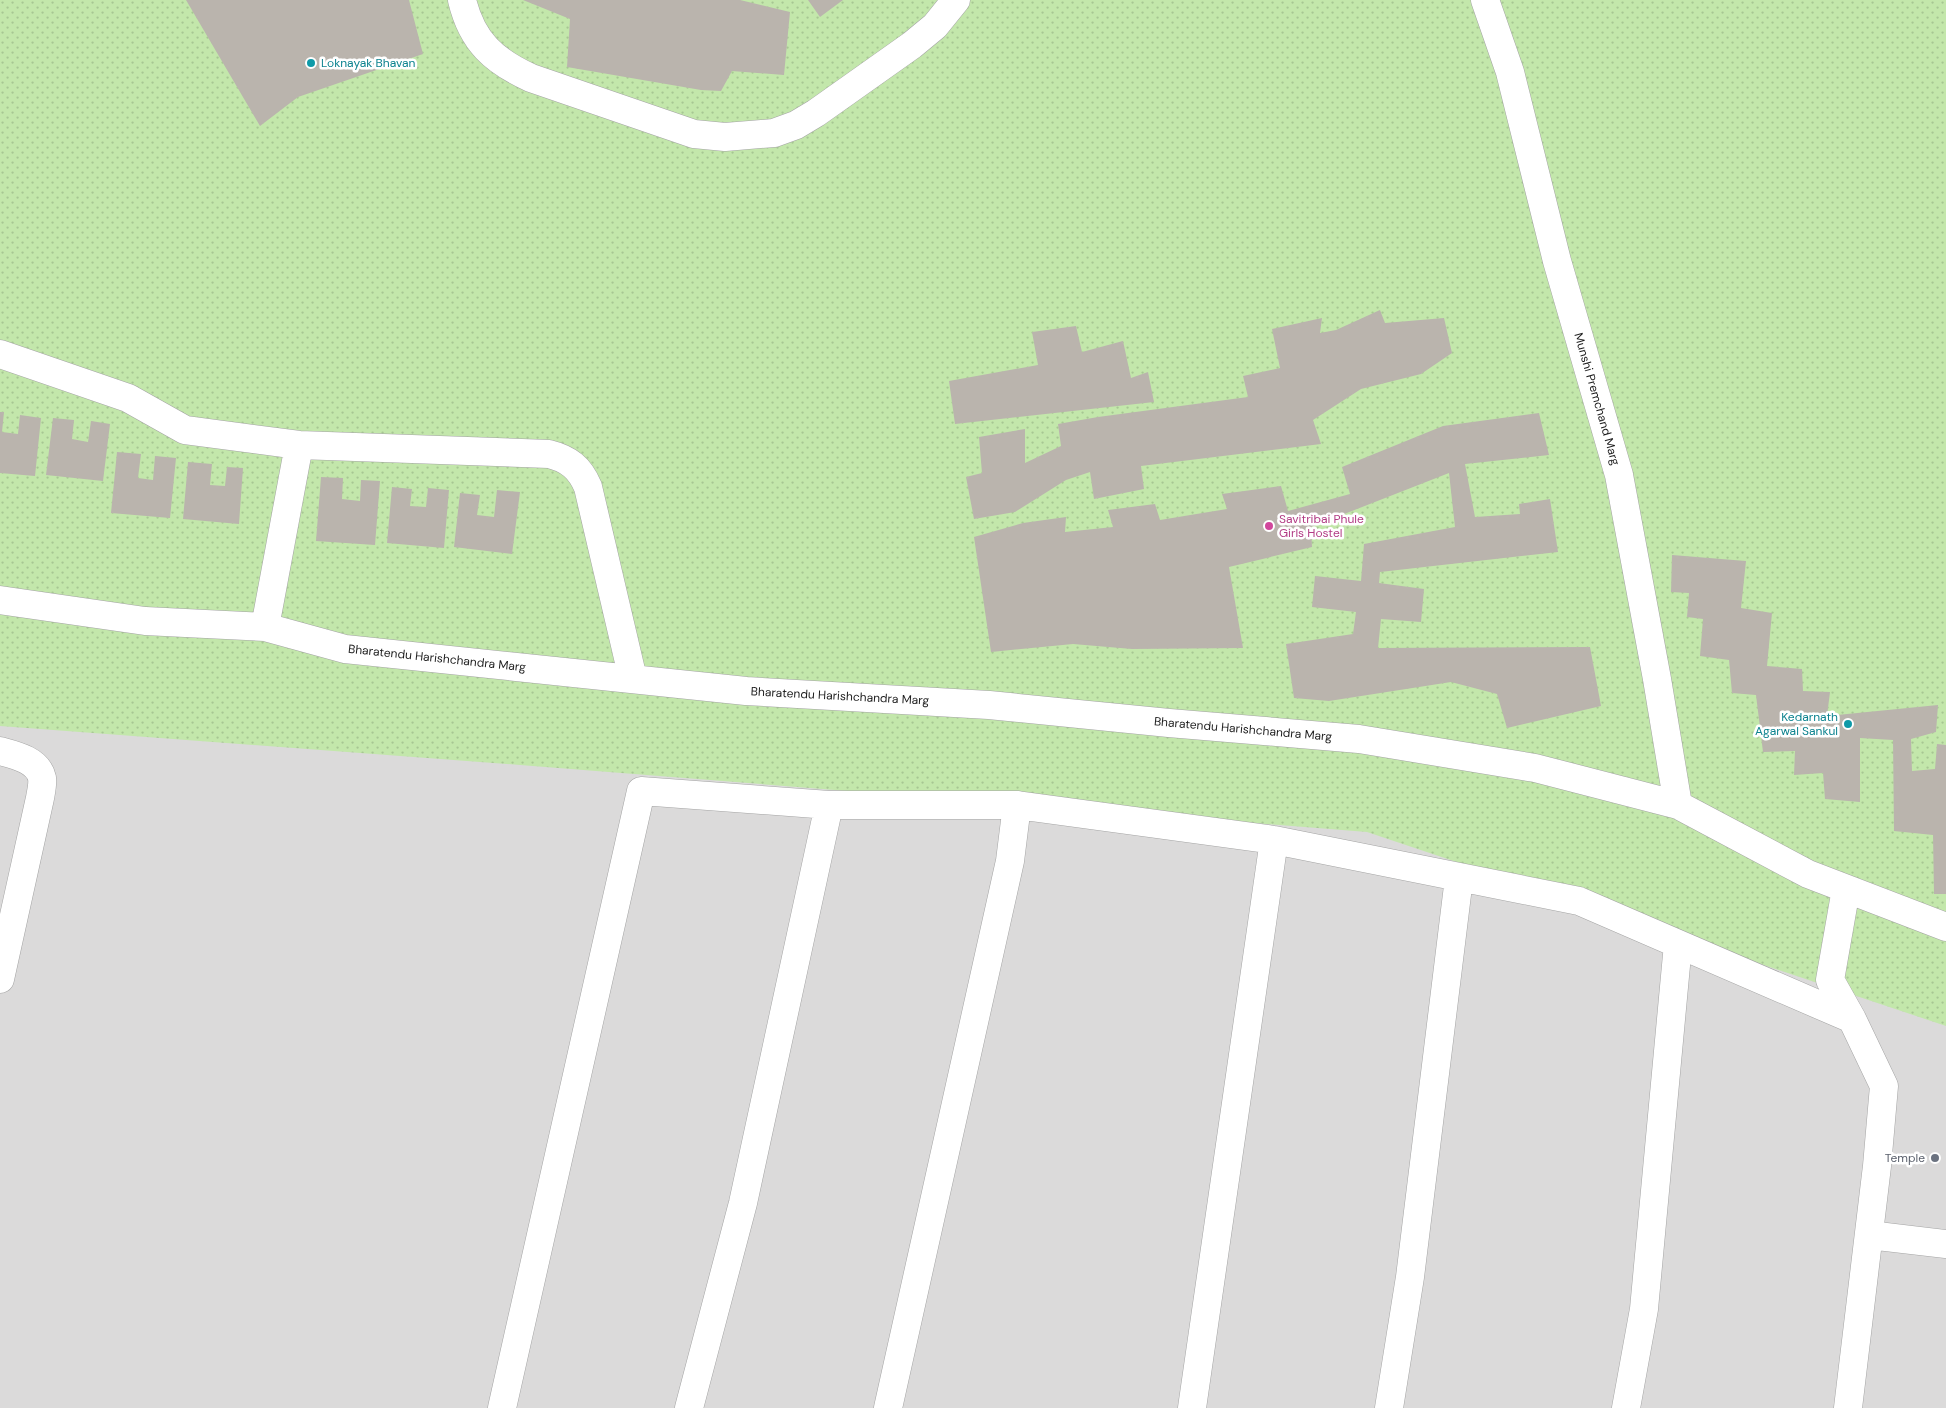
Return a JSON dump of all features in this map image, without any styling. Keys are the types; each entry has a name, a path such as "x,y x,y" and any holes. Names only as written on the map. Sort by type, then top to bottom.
{"street":[{"path":"462,0 465,15 477,36 494,57 511,69 531,78 694,134 725,137 774,132 796,125 912,46 935,26 956,0"},
{"name":"Munshi Premchand Marg","path":"1485,0 1510,72 1557,261 1619,474 1657,679 1678,806"},
{"path":"0,354 128,398 185,430 299,445 550,454 562,457 570,462 584,477 588,487 633,679"},
{"path":"265,627 299,445"},
{"name":"Bharatendu Harishchandra Marg","path":"0,600 145,621 265,627 345,649 746,691 989,705 1359,740 1534,768 1678,806 1808,874 1946,927"},
{"path":"0,751 26,760 36,767 42,780 40,798 0,979"},
{"path":"502,1408 641,791 829,805 1017,805 1274,840 1579,901 1852,1019"},
{"path":"689,1408 743,1202 829,805"},
{"path":"888,1408 1010,862 1017,805"},
{"path":"1192,1408 1274,840"},
{"path":"1389,1408 1410,1277 1459,878"},
{"path":"1846,889 1830,980 1852,1019 1884,1086 1869,1235 1848,1408"},
{"path":"1626,1408 1644,1309 1678,944"},
{"path":"1869,1235 1946,1244"}],"shaded area":[{"path":"0,0 1946,0 1946,1408 0,1408"}],"green space":[{"path":"0,0 1946,0 1946,1026 1367,832 0,726"}],"building":[{"name":"Loknayak Bhavan","path":"186,0 409,0 423,54 298,97 260,126"},
{"path":"523,0 740,0 790,12 784,75 732,71 721,91 701,90 567,67 570,19"},
{"path":"808,0 843,0 820,17"},
{"path":"1380,310 1385,323 1444,318 1452,353 1421,374 1361,389 1313,420 1321,444 1141,466 1144,489 1094,499 1090,472 1066,480 1015,512 974,519 966,477 982,473 979,437 1025,429 1025,463 1061,446 1058,424 1248,397 1243,376 1280,368 1272,329 1322,318 1320,333 1336,330"},
{"path":"1076,326 1082,352 1123,341 1131,378 1148,372 1154,402 955,424 949,381 1038,365 1032,332"},
{"path":"0,412 4,412 2,432 18,434 20,415 41,418 35,476 0,473"},
{"path":"1539,413 1549,455 1465,464 1475,517 1520,514 1519,504 1550,499 1558,552 1380,572 1379,583 1424,589 1421,622 1381,619 1378,648 1590,647 1601,706 1507,728 1497,694 1451,682 1329,701 1294,698 1286,644 1353,634 1356,612 1312,607 1315,576 1361,581 1364,544 1455,527 1449,473 1311,527 1312,547 1229,567 1243,648 1132,649 1073,644 991,652 974,537 1023,523 1066,517 1065,532 1113,527 1108,510 1155,504 1160,520 1227,509 1222,494 1281,486 1288,511 1350,494 1342,467 1443,426"},
{"path":"53,418 74,420 72,439 88,442 91,421 110,424 103,481 46,475"},
{"path":"117,452 141,454 138,478 153,480 155,456 176,458 170,518 111,513"},
{"path":"188,462 212,464 210,485 225,486 227,467 243,468 239,524 183,519"},
{"path":"321,477 343,478 342,499 360,501 361,480 380,481 375,545 316,541"},
{"path":"392,487 412,489 410,506 426,507 428,488 449,490 444,548 387,543"},
{"path":"497,490 520,492 512,554 454,547 460,493 480,495 477,515 494,517"},
{"name":"Kedarnath Agarwal Sankul","path":"1672,555 1746,561 1741,608 1772,613 1767,666 1802,669 1803,691 1830,692 1827,716 1938,705 1936,732 1911,739 1912,771 1935,769 1937,744 1946,745 1946,894 1934,894 1933,835 1894,831 1893,740 1860,738 1860,802 1825,799 1823,773 1794,775 1795,751 1763,752 1756,695 1732,693 1729,660 1700,656 1703,619 1687,617 1689,593 1671,592"}],"place":[{"name":"Loknayak Bhavan","path":"311,63"},
{"name":"Savitribai Phule Girls Hostel","path":"1269,526"},
{"name":"Kedarnath Agarwal Sankul","path":"1848,724"},
{"name":"Temple","path":"1935,1158"}]}
